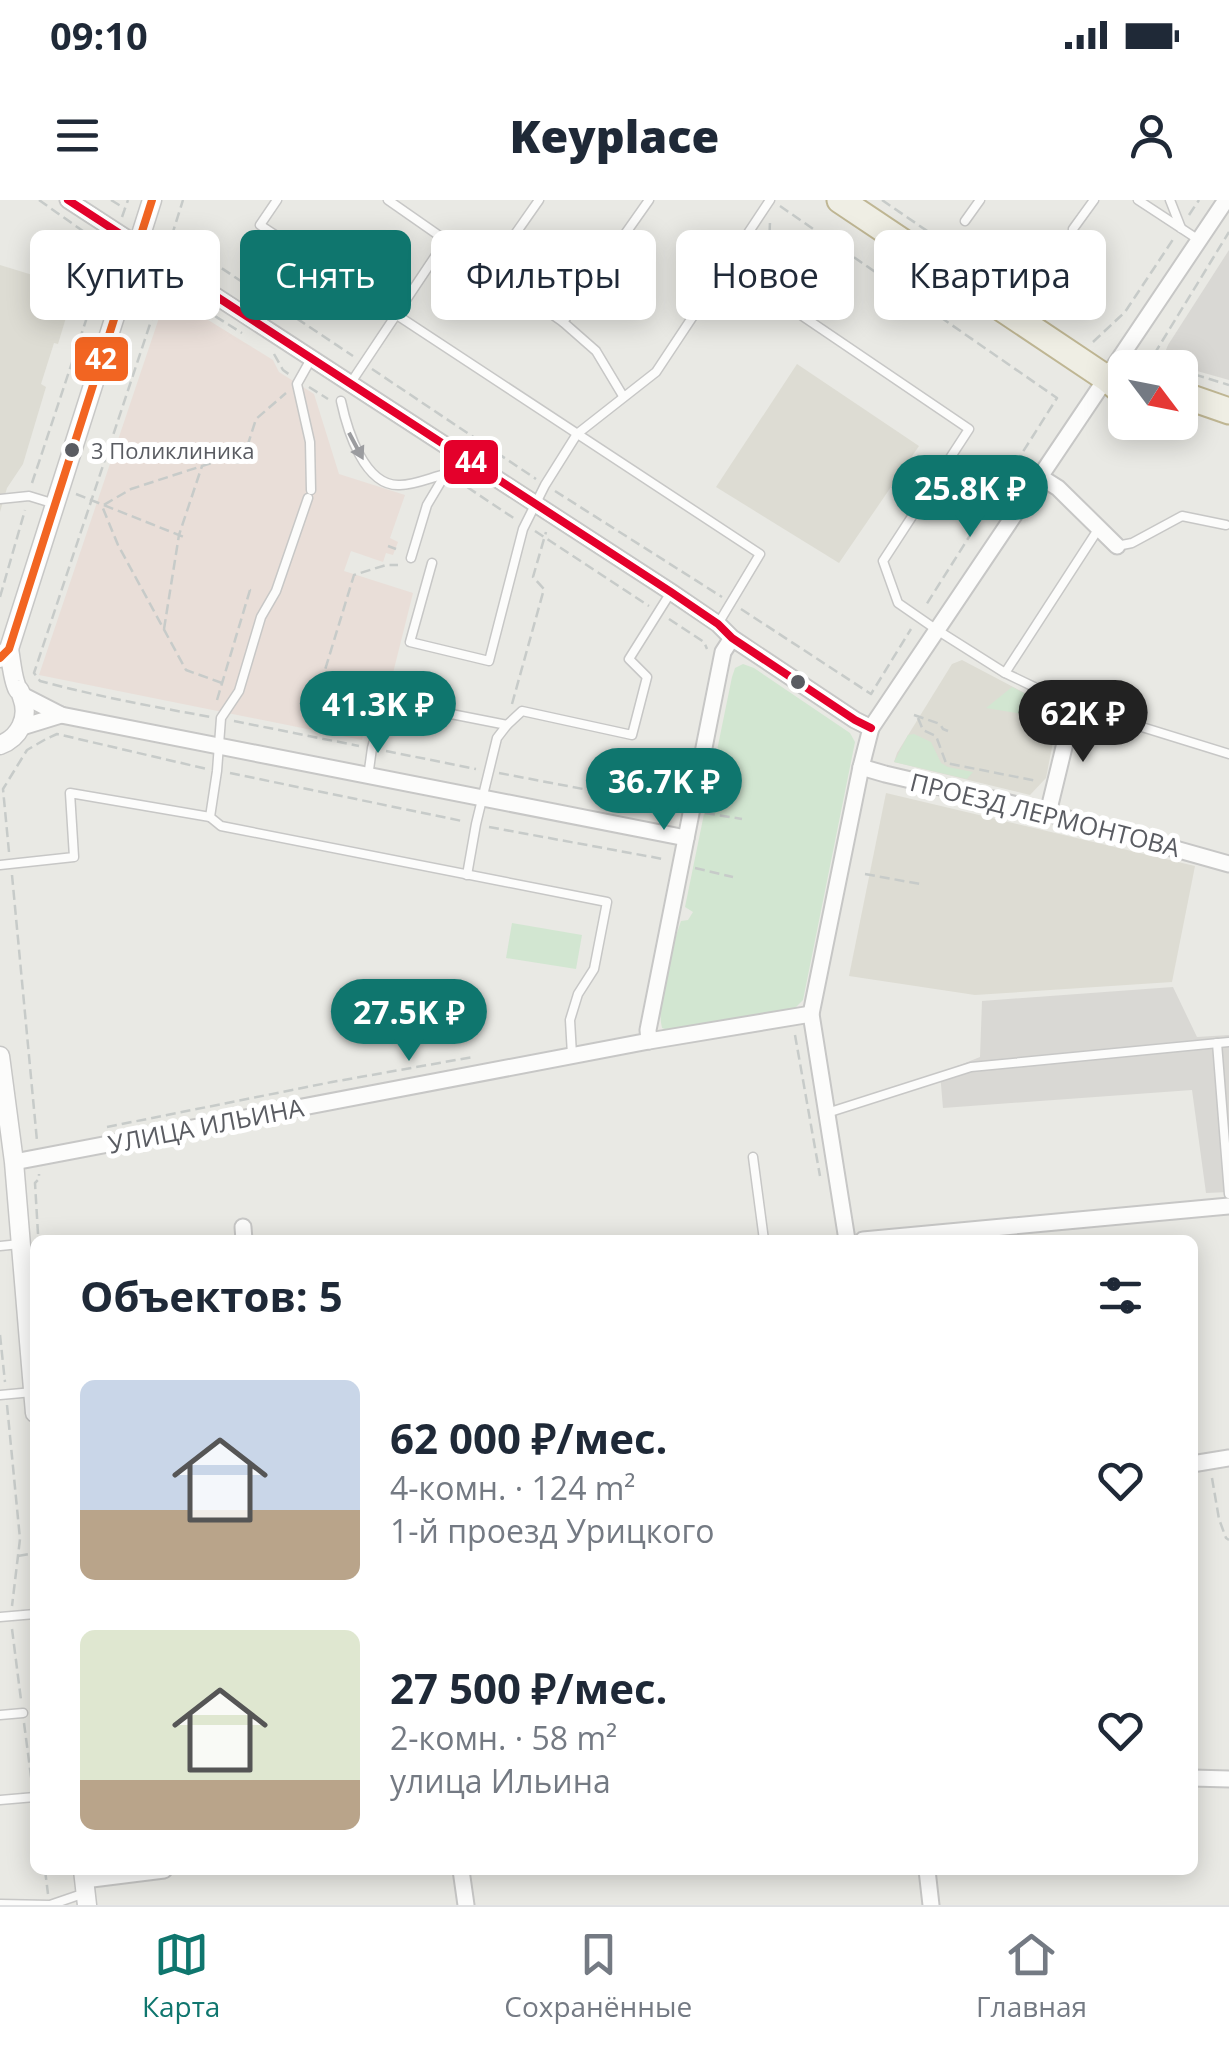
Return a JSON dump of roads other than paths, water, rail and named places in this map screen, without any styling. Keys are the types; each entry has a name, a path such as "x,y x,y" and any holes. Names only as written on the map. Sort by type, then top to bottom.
{"highway":[{"path":"840,200 1108,376"},
{"path":"1198,400 1229,411"},
{"path":"1198,418 1229,428"}],"street":[{"path":"68,200 113,230"},
{"path":"142,230 152,200"},
{"path":"1137,350 1198,240 1226,200"},
{"path":"220,299 671,592 732,638 871,728"},
{"path":"2,747 22,727 24,704 12,686 5,654 114,320"},
{"path":"846,1235 811,1014 871,728 1040,476 1108,396"},
{"path":"1040,476 1058,488 1117,546"},
{"path":"649,1041 648,1030 724,652 732,638"},
{"path":"12,686 61,715 686,838"},
{"path":"1048,813 1074,706"},
{"path":"22,727 61,715"},
{"name":"ПРОЕЗД ЛЕРМОНТОВА","path":"861,767 1048,813 1229,864"},
{"name":"УЛИЦА ИЛЬИНА","path":"14,1162 572,1055 811,1014"},
{"path":"0,1056 14,1162 30,1242"},
{"path":"917,1235 1229,1206"},
{"path":"1201,1463 1229,1458"},
{"path":"1198,1778 1229,1778"},
{"path":"85,1887 141,1875"},
{"path":"461,1875 466,1905"},
{"path":"928,1875 931,1905"}],"lane":[{"path":"268,230 260,225 277,200"},
{"path":"388,200 432,230"},
{"path":"518,230 539,200"},
{"path":"563,322 649,200"},
{"path":"751,230 771,200"},
{"path":"965,221 980,200"},
{"path":"1073,229 1094,200"},
{"path":"1138,200 1198,240"},
{"path":"1170,200 1180,228"},
{"path":"411,292 431,262"},
{"path":"350,384 393,320"},
{"path":"404,320 760,554 718,624"},
{"path":"560,320 596,351 623,396"},
{"path":"432,563 410,642 489,660 525,525 576,434 656,372 691,320"},
{"path":"808,320 969,429 882,561 898,602 1005,673 1074,706 1229,754"},
{"path":"210,817 221,718 239,691 261,617 276,591 310,494 310,442 298,382 311,359"},
{"path":"341,401 348,430 362,459 378,478 396,486 446,474"},
{"path":"409,561 428,505 458,453"},
{"path":"0,499 58,497"},
{"path":"1117,546 1132,543 1182,516 1226,525"},
{"path":"1005,673 1099,528"},
{"path":"468,874 497,738 522,712 632,735 647,677 629,659 671,592"},
{"path":"368,776 385,701 507,725"},
{"path":"0,865 74,857 70,793 210,817 222,826 607,902 594,969 578,994 570,1020 572,1055"},
{"path":"826,1113 970,1068 1229,1042"},
{"path":"1217,1043 1229,1194"},
{"path":"753,1157 763,1235"},
{"path":"0,1246 30,1242"},
{"path":"3,1394 30,1392"},
{"path":"0,1617 30,1614"},
{"path":"0,1715 23,1712"},
{"path":"0,1800 30,1797"},
{"path":"0,1904 50,1905 85,1887"}],"place":[{"name":"3 Поликлиника","path":"72,450"}]}
